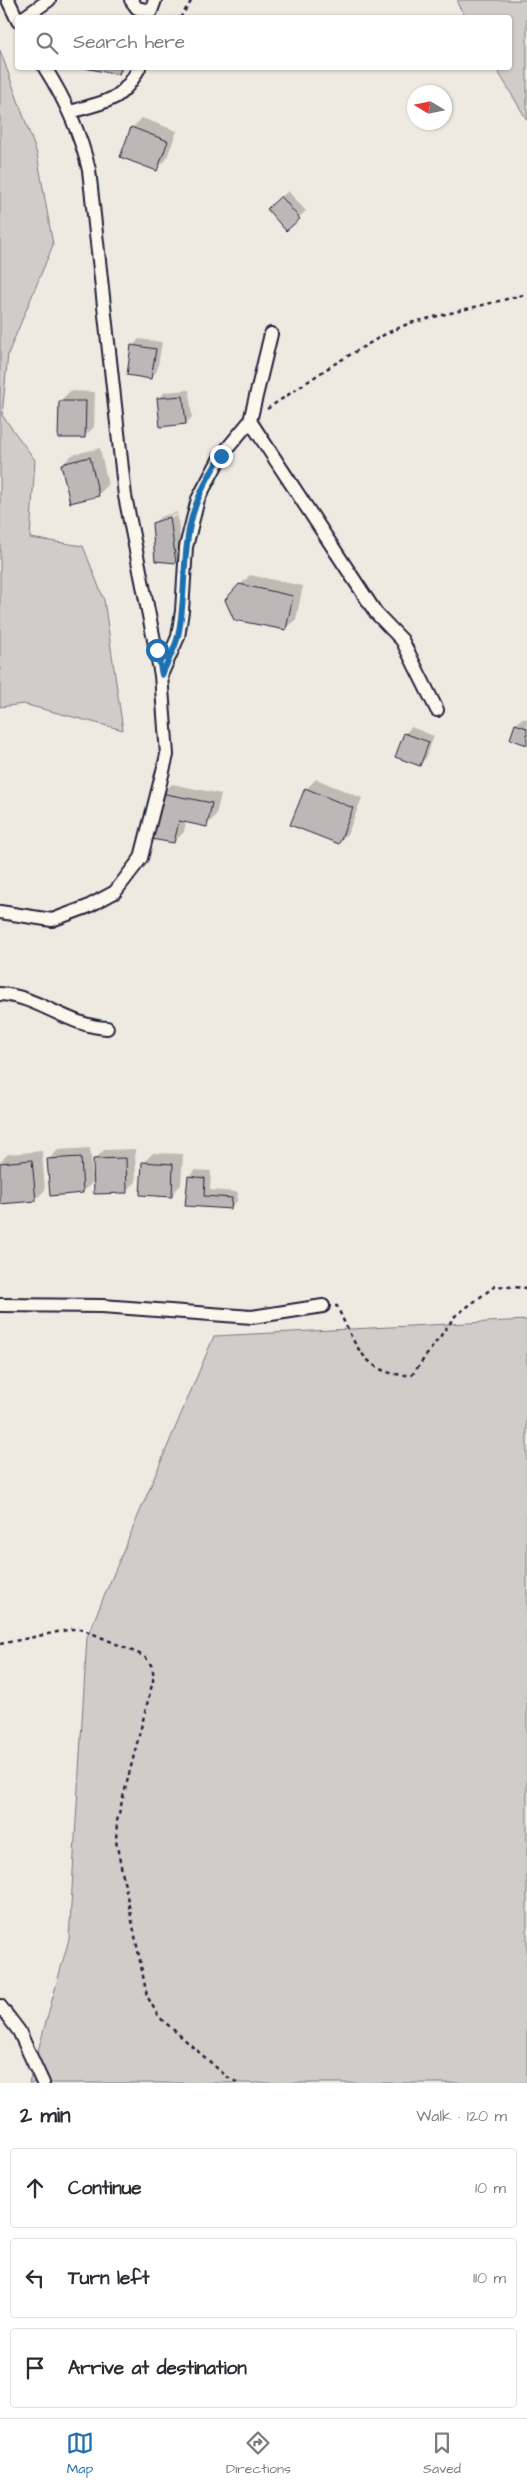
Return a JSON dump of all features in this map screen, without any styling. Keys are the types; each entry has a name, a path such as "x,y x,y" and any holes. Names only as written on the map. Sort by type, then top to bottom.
{"street":[{"path":"8,0 15,16"},
{"path":"27,15 49,0"},
{"path":"132,0 137,8 151,11 155,0"},
{"path":"0,912 52,920 87,907 115,892 141,858 167,755 162,675 125,496 89,170 81,137 71,112 46,70"},
{"path":"71,112 120,96 130,86 138,70"},
{"path":"162,675 178,637 182,611 186,547 198,499 221,456 250,422 271,334"},
{"path":"250,422 376,613 402,640 437,710"},
{"path":"0,994 17,995 90,1027 107,1028"},
{"path":"0,1305 102,1306 252,1317 323,1306"},
{"path":"0,2006 19,2031 42,2083"}],"path":[{"path":"182,15 192,0"},
{"path":"250,422 331,366 394,330 410,323 527,294"},
{"path":"323,1306 337,1306 350,1335 369,1364 400,1375 412,1374 455,1316 496,1286 527,1288"},
{"path":"0,1644 72,1629 82,1630 144,1656 151,1662 154,1670 153,1681 117,1821 116,1841 141,1973 147,1996 159,2017 226,2076 238,2083"}],"shaded area":[{"path":"458,0 527,0 527,120 497,70 512,70 512,15 465,15 458,5"},
{"path":"0,50 37,154 53,245 8,354 2,415 35,460 30,538 83,546 104,600 123,730 23,704 0,707"},
{"path":"527,1320 527,2083 29,2083 69,1939 87,1637 214,1336"}],"building":[{"path":"95,70 120,70 119,75"},
{"path":"131,127 168,141 157,171 120,157"},
{"path":"281,196 300,219 286,231 267,209"},
{"path":"131,345 156,349 151,379 127,375"},
{"path":"183,396 186,424 160,427 157,398"},
{"path":"59,401 86,401 85,438 58,438"},
{"path":"90,457 99,496 70,503 61,464"},
{"path":"170,517 176,563 155,561 152,523"},
{"path":"239,584 293,596 286,630 234,620 225,600"},
{"path":"515,724 527,728 527,745 510,739"},
{"path":"404,733 429,742 420,766 395,757"},
{"path":"305,788 353,808 339,844 290,825"},
{"path":"161,793 212,803 207,827 179,821 174,843 151,839"},
{"path":"81,1157 83,1193 50,1196 47,1159"},
{"path":"126,1158 127,1193 94,1194 93,1159"},
{"path":"32,1160 36,1201 0,1204 0,1163"},
{"path":"142,1162 173,1164 172,1197 140,1195"},
{"path":"188,1176 205,1178 204,1196 232,1198 231,1209 185,1206"}],"route":[{"path":"157,650 162,675 178,637 182,611 186,547 190,524 207,478 221,456"}]}
